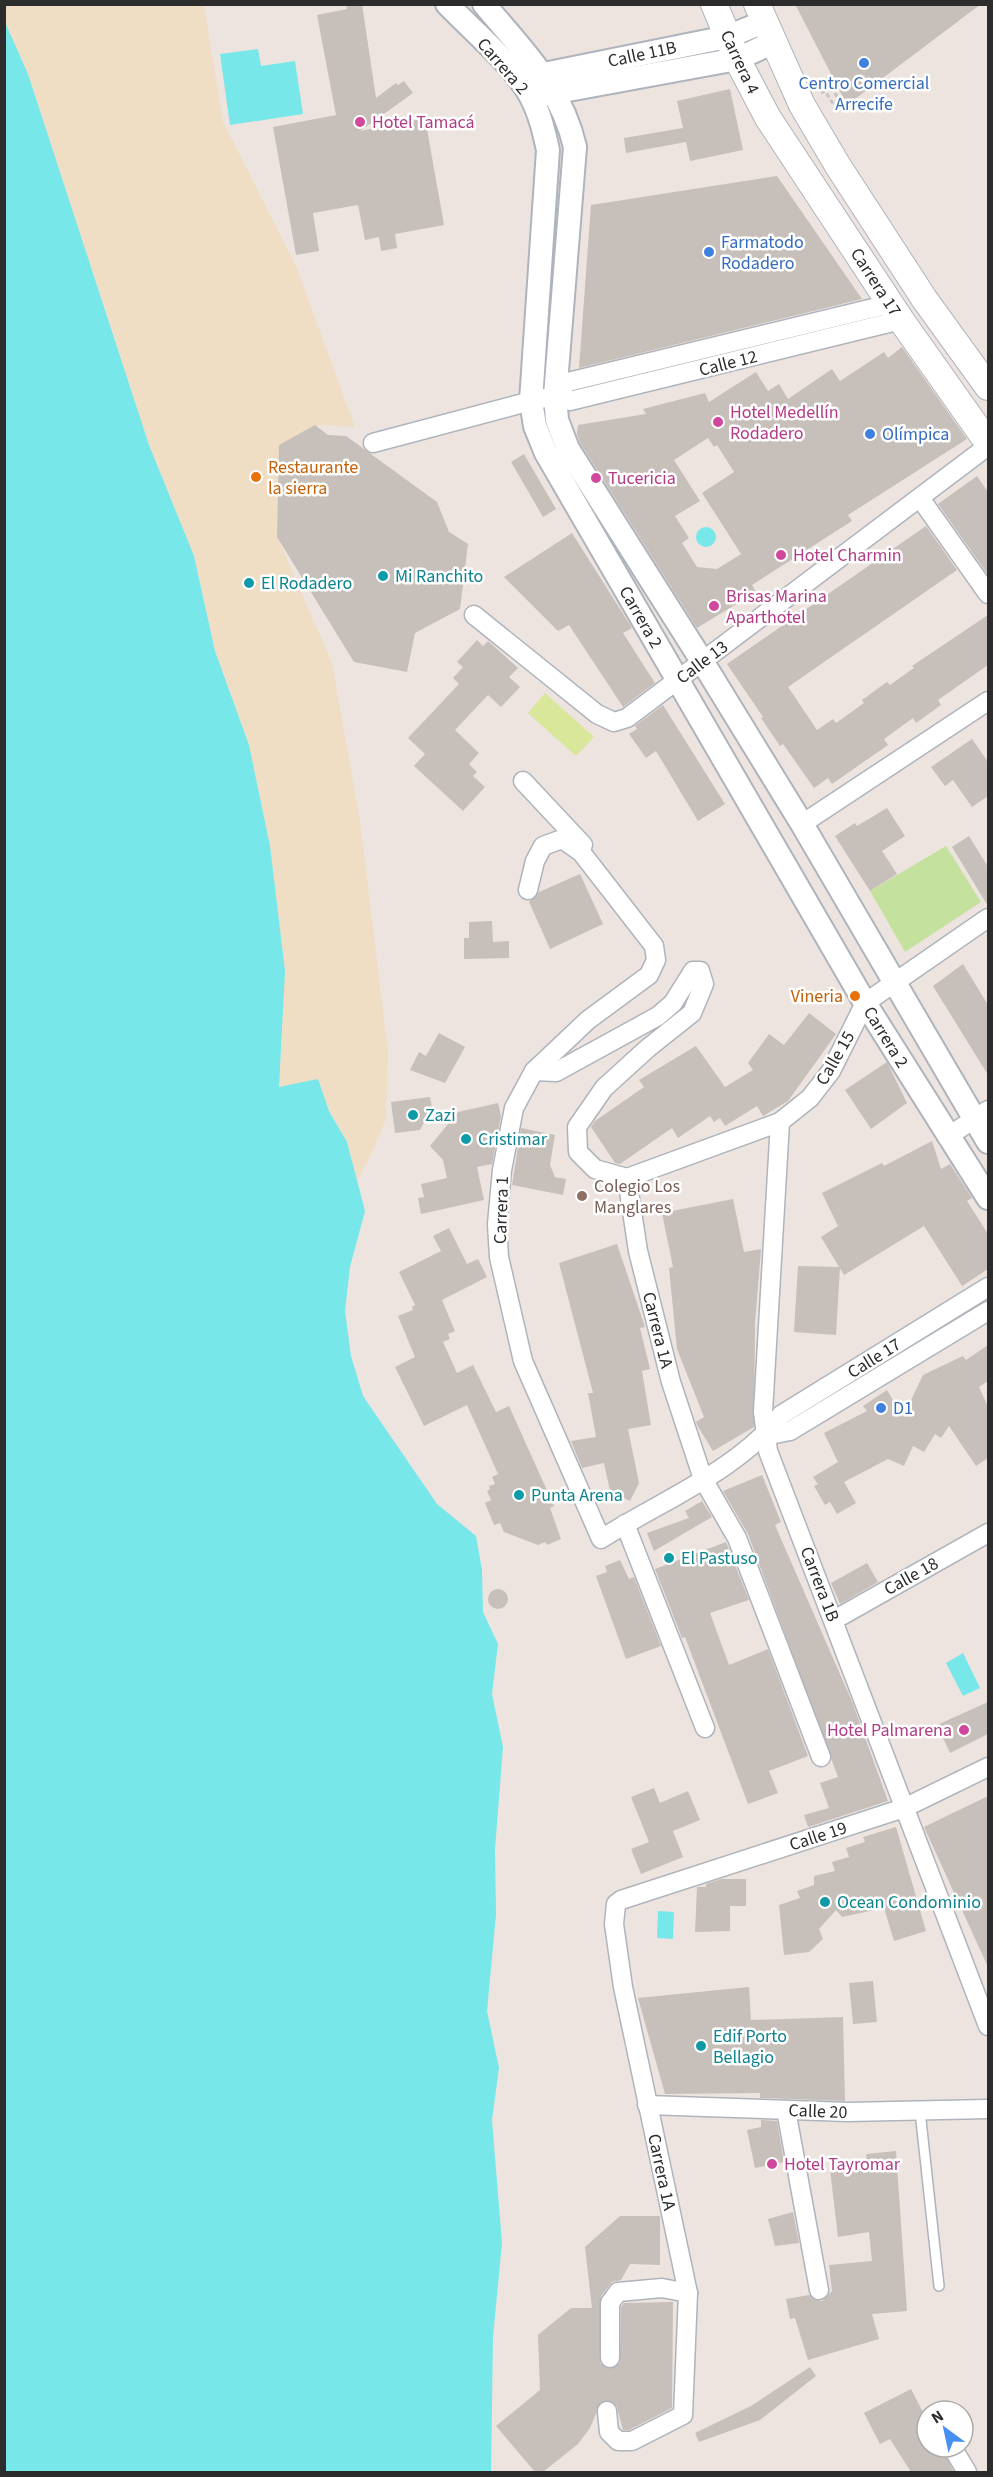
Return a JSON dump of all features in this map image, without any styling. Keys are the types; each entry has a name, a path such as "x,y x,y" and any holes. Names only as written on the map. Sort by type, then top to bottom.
{"main road":[{"name":"Carrera 4","path":"714,4 732,48 768,118"},
{"path":"765,18 802,105"},
{"name":"Carrera 17","path":"802,105 838,166 925,300 988,387"},
{"name":"Carrera 17","path":"768,118 895,312 988,445"}],"street":[{"name":"Carrera 2","path":"447,4 525,88 543,125 548,150 531,401 535,426 546,453 865,1003 947,1137 988,1198"},
{"name":"Carrera 2","path":"484,4 556,94 568,119 575,147 555,396 557,420 568,449 802,824 894,983 982,1114 988,1142"},
{"name":"Calle 11B","path":"525,88 556,94 732,48 765,18"},
{"name":"Calle 11B","path":"525,88 542,75 732,48"},
{"name":"Calle 12","path":"373,442 555,396 568,382 895,312"},
{"name":"Calle 13","path":"474,615 566,692 597,714 614,722 627,718 988,445"},
{"path":"920,498 988,594"},
{"path":"802,824 988,701"},
{"path":"523,782 585,846 619,899"},
{"path":"528,890 535,861 543,846 562,839 581,852 619,899"},
{"name":"Carrera 1","path":"601,1539 564,1449 523,1361 500,1257 497,1224 502,1170 514,1108 534,1071 588,1020 650,975 656,960 654,946 619,899"},
{"name":"Calle 15","path":"627,1178 780,1122 810,1098 831,1071 865,1003 988,918"},
{"path":"534,1071 556,1072 658,1016 673,1004 688,976 693,971 700,971 704,984 692,1013 648,1048 604,1088 578,1126 578,1152 595,1169 627,1178"},
{"path":"947,1137 982,1114"},
{"name":"Carrera 1B","path":"780,1122 763,1412 768,1451 988,2026"},
{"name":"Carrera 1A","path":"627,1178 638,1251 671,1382 703,1479 737,1538 821,1757"},
{"name":"Calle 17","path":"601,1539 703,1479 765,1436 781,1415 988,1287"},
{"name":"Calle 17","path":"765,1436 790,1431 988,1311"},
{"path":"915,1332 926,1349"},
{"path":"625,1524 705,1728"},
{"name":"Calle 18","path":"834,1620 988,1533"},
{"name":"Calle 19","path":"644,1893 904,1808 988,1767"},
{"name":"Carrera 1A","path":"607,2411 609,2432 618,2441 632,2440 683,2415 688,2293 623,1987 614,1924 616,1904 644,1893"},
{"name":"Calle 20","path":"647,2105 848,2112 988,2109"},
{"path":"786,2110 819,2290"},
{"path":"610,2358 610,2303 618,2292 662,2288 688,2293"},
{"path":"959,2459 967,2472"}],"lane":[{"path":"920,2110 939,2286"}],"path":[{"path":"802,105 836,84"},
{"path":"825,91 837,110 843,106 831,87"}],"green space":[{"path":"545,693 594,737 576,756 528,713"},
{"path":"946,846 981,902 905,952 870,891"}],"sand":[{"name":"El Rodadero","path":"4,5 204,5 223,122 296,266 355,427 315,425 279,445 277,536 332,663 360,821 388,1052 386,1119 357,1181 347,1142 327,1106 318,1080 279,1088 285,971 270,846 249,745 215,651 194,556 149,445 28,74 5,22"}],"water":[{"path":"5,22 28,74 149,445 194,556 215,651 249,745 270,846 285,971 279,1087 318,1079 329,1111 347,1142 365,1211 350,1267 345,1311 351,1356 363,1396 437,1504 476,1536 482,1570 483,1612 498,1644 492,1694 503,1747 495,1849 496,1914 487,2011 499,2068 492,2120 502,2243 493,2337 491,2472 5,2472"},
{"path":"258,49 261,66 295,61 303,114 230,125 220,54"},
{"path":"706,527 713,530 716,537 713,544 706,547 699,544 696,537 699,530"},
{"path":"963,1653 980,1688 963,1696 946,1663"},
{"path":"658,1911 674,1912 673,1939 657,1938"}],"building":[{"path":"346,4 362,4 376,98 396,83 398,85 404,81 413,93 360,131 425,118 444,225 395,234 397,248 381,251 379,237 365,240 358,205 313,213 319,251 296,255 273,127 336,115 317,15 347,9"},
{"name":"Centro Comercial Arrecife","path":"795,4 981,4 847,105"},
{"path":"730,89 743,150 690,161 686,142 626,153 624,138 683,128 677,101"},
{"name":"Farmatodo Rodadero","path":"777,176 862,299 579,368 591,205"},
{"path":"902,347 967,439 848,515 852,521 752,585 756,592 697,628 580,443 577,434 578,425 646,414 643,409 705,393 709,402 756,372 768,391 779,384 788,399 832,369 840,381 884,352 888,358","holes":["708,438 714,447 717,445 734,472 702,493 741,554 717,569 697,567 682,543 689,538 675,516 700,501 674,460"]},
{"name":"Mi Ranchito","path":"315,425 328,435 346,436 437,502 449,532 468,544 460,609 415,633 407,672 354,662 277,537 279,445"},
{"path":"524,454 556,509 543,517 511,462"},
{"path":"977,476 988,492 988,575 938,504"},
{"path":"926,526 957,570 788,687 817,730 833,719 836,723 864,703 862,700 887,682 890,685 914,668 912,666 988,615 988,665 938,700 941,705 916,723 913,718 884,739 888,745 832,784 828,778 814,788 783,744 780,746 727,664"},
{"path":"572,533 632,628 623,633 655,683 623,707 569,625 558,631 504,577"},
{"path":"477,640 483,646 488,641 518,668 509,677 520,687 501,707 488,695 455,730 479,753 469,764 477,772 473,776 485,787 463,811 414,766 425,754 408,738 459,684 453,678 463,667 457,662"},
{"path":"663,705 725,804 698,821 656,751 646,758 629,734 637,729 635,726"},
{"path":"972,739 988,762 988,796 972,807 953,780 945,786 931,767"},
{"path":"887,808 905,836 882,851 897,874 870,891 835,836 855,823 857,826"},
{"path":"969,836 988,867 988,906 952,847"},
{"path":"580,874 603,924 550,949 529,902 539,892"},
{"path":"492,921 493,942 509,941 509,958 464,959 464,938 469,938 469,922"},
{"path":"963,964 988,1005 988,1075 933,986"},
{"path":"809,1013 836,1034 788,1101 763,1116 757,1106 725,1126 720,1118 714,1122 710,1116 678,1138 672,1128 620,1164 615,1163 591,1127 595,1121 644,1087 639,1080 696,1046 725,1087 753,1070 748,1063 769,1034 784,1045"},
{"path":"439,1033 465,1047 445,1083 410,1070 419,1052 426,1056"},
{"path":"887,1062 907,1103 871,1129 845,1090"},
{"name":"Zazi","path":"430,1097 432,1108 420,1130 395,1133 391,1102"},
{"name":"Cristimar","path":"498,1103 501,1116 492,1164 477,1167 484,1200 421,1214 418,1198 424,1197 421,1184 447,1178 443,1160 430,1146 458,1112"},
{"path":"521,1128 555,1135 550,1165 555,1177 566,1179 563,1195 512,1185"},
{"path":"932,1141 941,1169 950,1164 972,1198 967,1201 988,1234 988,1269 962,1286 924,1226 844,1275 821,1237 838,1226 822,1193 882,1163 884,1166"},
{"path":"733,1199 744,1252 761,1249 755,1323 754,1427 713,1451 697,1425 696,1422 704,1417 677,1349 669,1268 673,1267 662,1213"},
{"path":"449,1228 467,1264 478,1259 487,1277 442,1300 455,1331 448,1334 450,1339 443,1342 457,1373 473,1365 496,1412 509,1406 554,1506 550,1508 561,1539 547,1545 545,1542 538,1545 504,1532 500,1523 494,1525 485,1503 491,1500 487,1491 490,1489 489,1486 495,1484 492,1477 498,1474 467,1405 424,1426 395,1367 415,1357 398,1316 413,1310 412,1307 415,1305 399,1272 441,1251 433,1236"},
{"path":"617,1244 645,1327 640,1328 650,1369 642,1371 651,1425 628,1429 639,1483 630,1501 610,1491 604,1463 582,1468 571,1441 596,1437 588,1393 593,1393 559,1263"},
{"path":"798,1266 840,1267 836,1335 794,1332"},
{"path":"988,1345 988,1381 979,1387 988,1407 988,1458 976,1466 949,1426 941,1438 935,1434 924,1452 913,1446 904,1466 888,1459 844,1482 856,1503 837,1514 830,1502 825,1505 814,1486 818,1484 813,1477 838,1462 824,1433 867,1411 863,1406 887,1390 903,1417 923,1375 963,1356 966,1360"},
{"path":"762,1475 781,1522 775,1525 853,1704 888,1801 808,1827 804,1815 829,1808 820,1783 838,1777 748,1534 723,1491"},
{"path":"702,1501 712,1517 654,1551 647,1533 689,1518 685,1511"},
{"path":"726,1542 749,1600 710,1613 729,1665 768,1649 808,1756 769,1771 778,1793 748,1804 685,1637 682,1638 655,1569"},
{"path":"620,1560 629,1579 634,1577 661,1646 626,1659 596,1576 607,1572 605,1566"},
{"path":"867,1563 878,1582 840,1604 831,1583"},
{"path":"498,1589 505,1592 508,1599 505,1606 498,1609 491,1606 488,1599 491,1592"},
{"name":"Hotel Palmarena","path":"988,1702 988,1734 950,1753 937,1725"},
{"path":"654,1788 660,1803 688,1791 700,1820 673,1831 683,1857 641,1874 631,1849 649,1842 631,1797"},
{"path":"988,1796 988,1967 924,1827"},
{"path":"896,1827 926,1931 894,1941 884,1908 842,1917 836,1910 819,1929 823,1939 809,1952 784,1955 779,1905 800,1898 797,1891 814,1885 814,1876 835,1871 832,1862 849,1857 846,1848 865,1842 863,1837"},
{"path":"721,1879 746,1879 746,1906 730,1906 730,1931 695,1932 697,1887 706,1887 706,1884"},
{"path":"873,1981 877,2022 853,2024 849,1983"},
{"path":"749,1987 751,2020 843,2017 845,2101 760,2098 760,2093 665,2094 638,1998"},
{"path":"761,2120 777,2121 784,2162 755,2168 747,2130 761,2127"},
{"path":"896,2151 907,2311 872,2314 879,2339 808,2360 795,2318 790,2319 786,2299 809,2295 815,2300 822,2301 832,2291 829,2265 872,2261 869,2232 838,2237 830,2170 867,2165 866,2154"},
{"path":"793,2212 799,2243 775,2246 768,2219"},
{"path":"620,2216 660,2216 660,2265 630,2264 621,2280 612,2282 601,2296 600,2363 609,2369 620,2363 621,2307 624,2303 673,2302 672,2408 629,2430 623,2430 616,2404 607,2400 601,2402 590,2428 578,2444 543,2472 535,2472 496,2426 540,2390 538,2335 571,2308 592,2308 585,2247"},
{"path":"810,2367 816,2376 760,2420 699,2442 695,2433 751,2406"},
{"path":"911,2389 916,2399 915,2459 947,2459 954,2472 911,2472 890,2439 880,2444 864,2413"}],"tunnel":[{"path":"607,2411 610,2358"}],"place":[{"name":"Centro Comercial Arrecife","path":"864,63"},
{"name":"Hotel Tamacá","path":"360,122"},
{"name":"Farmatodo Rodadero","path":"709,252"},
{"name":"Hotel Medellín Rodadero","path":"718,422"},
{"name":"Olímpica","path":"870,434"},
{"name":"Restaurante la sierra","path":"256,477"},
{"name":"Tucericia","path":"596,478"},
{"name":"Hotel Charmin","path":"781,555"},
{"name":"Mi Ranchito","path":"383,576"},
{"name":"El Rodadero","path":"249,583"},
{"name":"Brisas Marina Aparthotel","path":"714,606"},
{"name":"Vineria","path":"855,996"},
{"name":"Zazi","path":"413,1115"},
{"name":"Cristimar","path":"466,1139"},
{"name":"Colegio Los Manglares","path":"582,1196"},
{"name":"D1","path":"881,1408"},
{"name":"Punta Arena","path":"519,1495"},
{"name":"El Pastuso","path":"669,1558"},
{"name":"Hotel Palmarena","path":"964,1730"},
{"name":"Ocean Condominio","path":"825,1902"},
{"name":"Edif Porto Bellagio","path":"701,2046"},
{"name":"Hotel Tayromar","path":"772,2164"}]}
